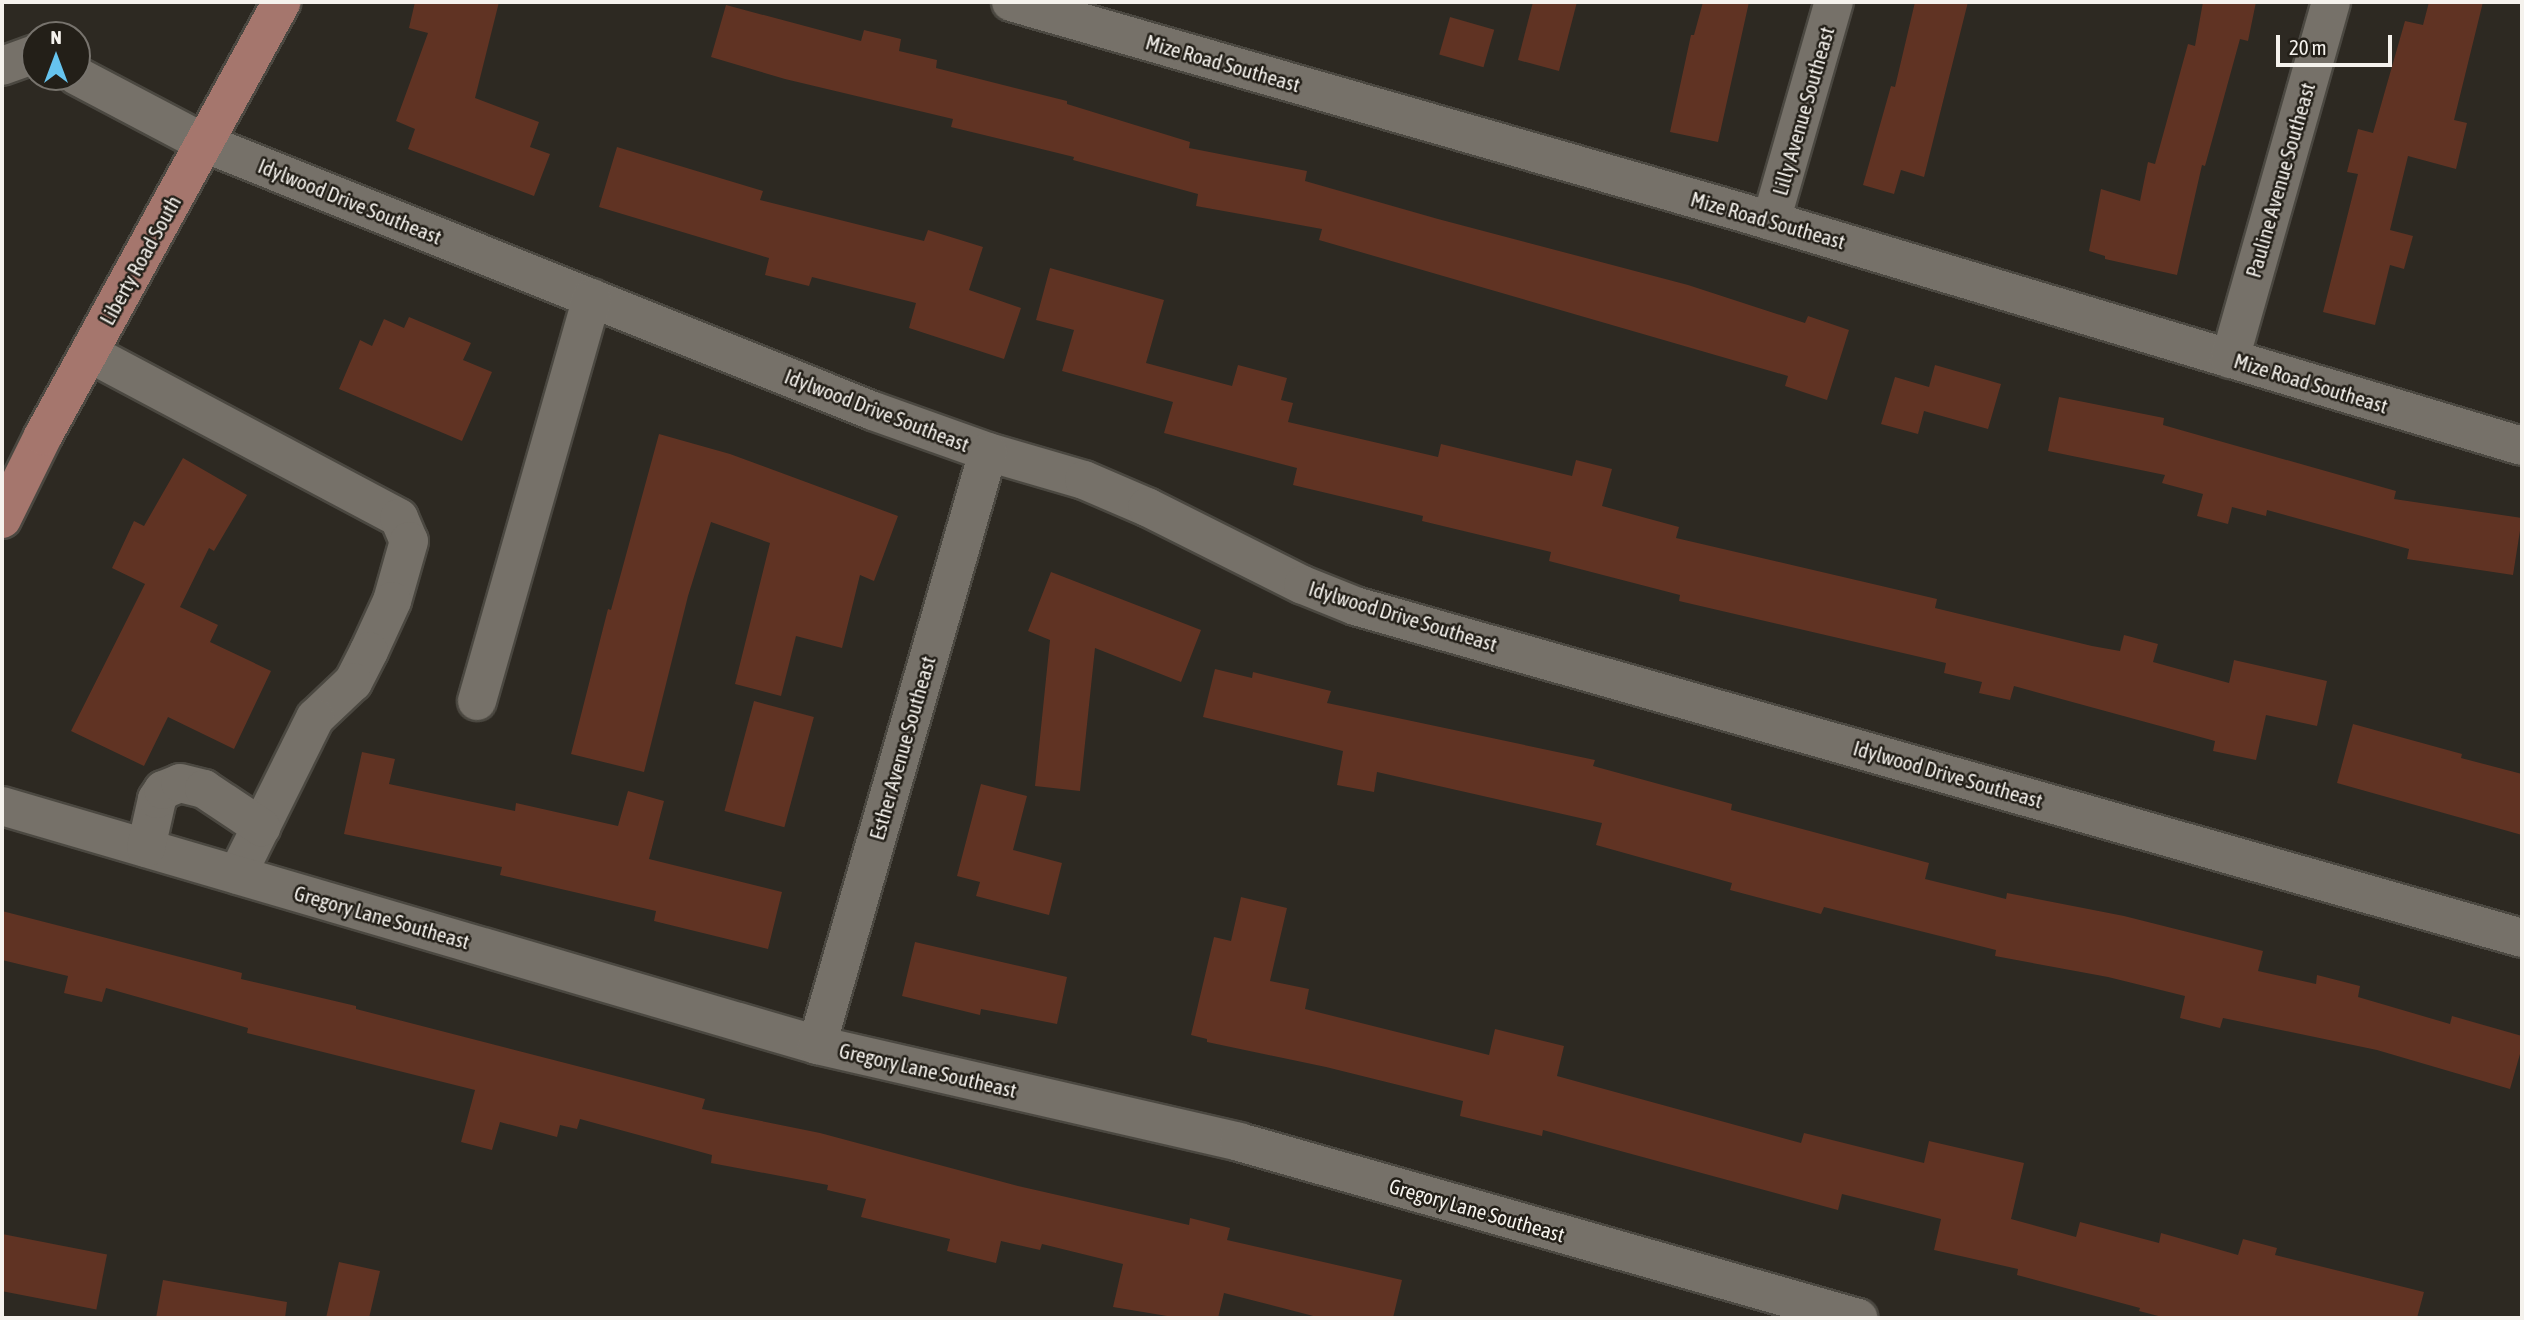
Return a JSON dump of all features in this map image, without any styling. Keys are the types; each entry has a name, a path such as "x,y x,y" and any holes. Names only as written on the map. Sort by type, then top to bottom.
{"main road":[{"name":"Liberty Road South","path":"2,519 89,353 280,4"}],"street":[{"name":"Mize Road Southeast","path":"1011,2 1771,221 2522,446"},
{"name":"Lilly Avenue Southeast","path":"1771,221 1835,2"},
{"name":"Pauline Avenue Southeast","path":"2230,359 2331,2"},
{"path":"2,66 21,59"},
{"name":"Idylwood Drive Southeast","path":"91,83 204,143 873,411 988,452 1084,480 1303,585 1355,606 2522,938"},
{"path":"477,701 592,298"},
{"path":"89,353 399,518 408,541 392,601 353,682 315,718 237,875"},
{"name":"Esther Avenue Southeast","path":"817,1045 988,452"},
{"path":"146,848 157,799 163,790 180,783 204,789 261,827"},
{"name":"Gregory Lane Southeast","path":"2,806 817,1045 1238,1142 1858,1318"}],"building":[{"path":"415,2 499,2 475,98 539,122 530,147 550,154 534,196 408,149 415,129 396,121 428,33 409,28"},
{"path":"1533,2 1577,2 1559,71 1518,60"},
{"path":"1703,2 1749,2 1718,142 1670,132 1691,35 1694,35"},
{"path":"1915,2 1968,2 1924,177 1901,170 1894,194 1863,185 1891,86 1895,87"},
{"path":"2203,2 2256,2 2248,41 2240,39 2205,166 2202,165 2177,275 2105,259 2105,256 2089,251 2101,189 2140,201 2148,162 2155,164 2188,44 2195,46"},
{"path":"2429,2 2483,2 2454,120 2467,123 2456,169 2408,156 2390,230 2413,236 2404,269 2390,265 2375,325 2323,312 2358,174 2347,172 2358,129 2373,133 2405,21 2423,25"},
{"path":"726,5 861,41 864,30 901,39 899,51 937,60 936,68 1067,101 1067,104 1190,142 1189,148 1307,171 1305,181 1688,285 1805,323 1808,316 1849,330 1827,400 1785,386 1788,376 1319,240 1322,229 1196,206 1198,194 1073,160 1074,157 951,127 953,119 785,79 711,57"},
{"path":"1450,17 1494,30 1483,67 1439,54"},
{"path":"617,147 763,191 760,200 924,241 928,230 983,247 969,290 1021,308 1004,359 909,328 916,303 812,277 809,286 765,275 769,258 599,207"},
{"path":"1050,268 1164,300 1146,363 1232,386 1238,365 1287,378 1281,400 1293,403 1288,422 1438,457 1441,444 1572,476 1576,460 1612,469 1602,506 1679,527 1676,538 1937,599 1935,608 2092,646 2120,651 2124,635 2158,644 2153,662 2229,683 2234,660 2327,681 2317,726 2266,715 2256,760 2213,751 2215,741 2014,686 2010,700 1979,693 1982,682 1944,673 1946,663 1679,601 1680,595 1549,561 1551,552 1422,521 1423,516 1293,485 1297,468 1164,433 1173,402 1062,371 1074,330 1036,320"},
{"path":"409,317 471,343 463,360 492,372 462,441 339,389 360,340 372,346 384,319 404,328"},
{"path":"1935,365 2001,384 1988,429 1924,411 1918,434 1881,424 1895,377 1929,387"},
{"path":"2059,397 2164,418 2163,425 2396,491 2394,499 2522,518 2513,575 2407,559 2409,549 2267,510 2266,516 2232,507 2228,524 2197,516 2203,494 2162,483 2165,475 2048,451"},
{"path":"659,434 730,454 898,516 874,581 860,575 842,648 796,636 781,696 735,684 770,543 711,522 688,596 644,772 571,754 608,609 611,610"},
{"path":"183,458 247,495 214,551 209,548 180,607 218,625 210,642 271,671 234,749 168,717 144,766 71,731 145,584 112,568 134,521 144,526"},
{"path":"1051,572 1201,630 1181,682 1095,648 1080,791 1035,786 1050,640 1028,631"},
{"path":"1215,669 1252,678 1253,672 1331,691 1327,703 1595,760 1593,766 1732,804 1731,810 1929,863 1925,879 2006,899 2007,893 2124,916 2263,951 2258,971 2316,984 2317,975 2360,986 2358,997 2450,1024 2452,1016 2522,1036 2522,1047 2510,1089 2377,1050 2223,1018 2220,1028 2180,1018 2185,996 2108,977 1995,956 1996,950 1824,907 1821,914 1730,890 1732,883 1596,845 1602,823 1377,772 1374,792 1337,785 1343,751 1203,717"},
{"path":"754,701 814,717 784,827 724,811"},
{"path":"2353,724 2462,754 2461,758 2522,774 2522,835 2337,783"},
{"path":"362,752 395,759 389,784 515,811 516,803 618,826 628,791 664,801 649,859 782,892 768,949 654,921 656,911 500,875 502,867 344,834"},
{"path":"981,784 1027,796 1013,850 1062,863 1049,915 976,896 980,882 957,876"},
{"path":"1241,897 1287,908 1270,981 1309,989 1305,1009 1489,1055 1495,1029 1564,1046 1557,1076 1801,1143 1804,1133 1924,1163 1929,1141 2024,1163 2011,1219 2076,1237 2080,1222 2159,1243 2161,1233 2238,1255 2243,1239 2277,1248 2275,1255 2424,1292 2417,1318 2166,1318 2139,1311 2140,1308 2017,1275 2018,1269 1934,1250 1941,1219 1842,1194 1838,1210 1543,1130 1542,1136 1460,1116 1463,1101 1326,1067 1207,1042 1207,1039 1191,1035 1214,937 1231,941"},
{"path":"2,911 242,973 241,979 356,1006 356,1009 705,1099 702,1109 820,1133 1018,1186 1189,1225 1190,1218 1230,1228 1227,1240 1402,1280 1393,1318 1321,1318 1224,1293 1218,1318 1179,1318 1113,1307 1123,1264 1042,1244 1040,1250 1001,1241 996,1263 947,1251 950,1239 861,1217 866,1199 827,1190 828,1185 711,1163 712,1155 580,1119 577,1129 560,1125 557,1137 500,1122 492,1150 461,1142 475,1090 247,1033 248,1028 106,988 102,1002 64,993 68,976 2,960"},
{"path":"915,942 1067,977 1057,1024 981,1009 980,1015 902,996"},
{"path":"2,1234 107,1254 96,1309 2,1291"},
{"path":"339,1262 380,1271 369,1318 326,1318"},
{"path":"163,1280 287,1302 285,1318 156,1318"}]}
